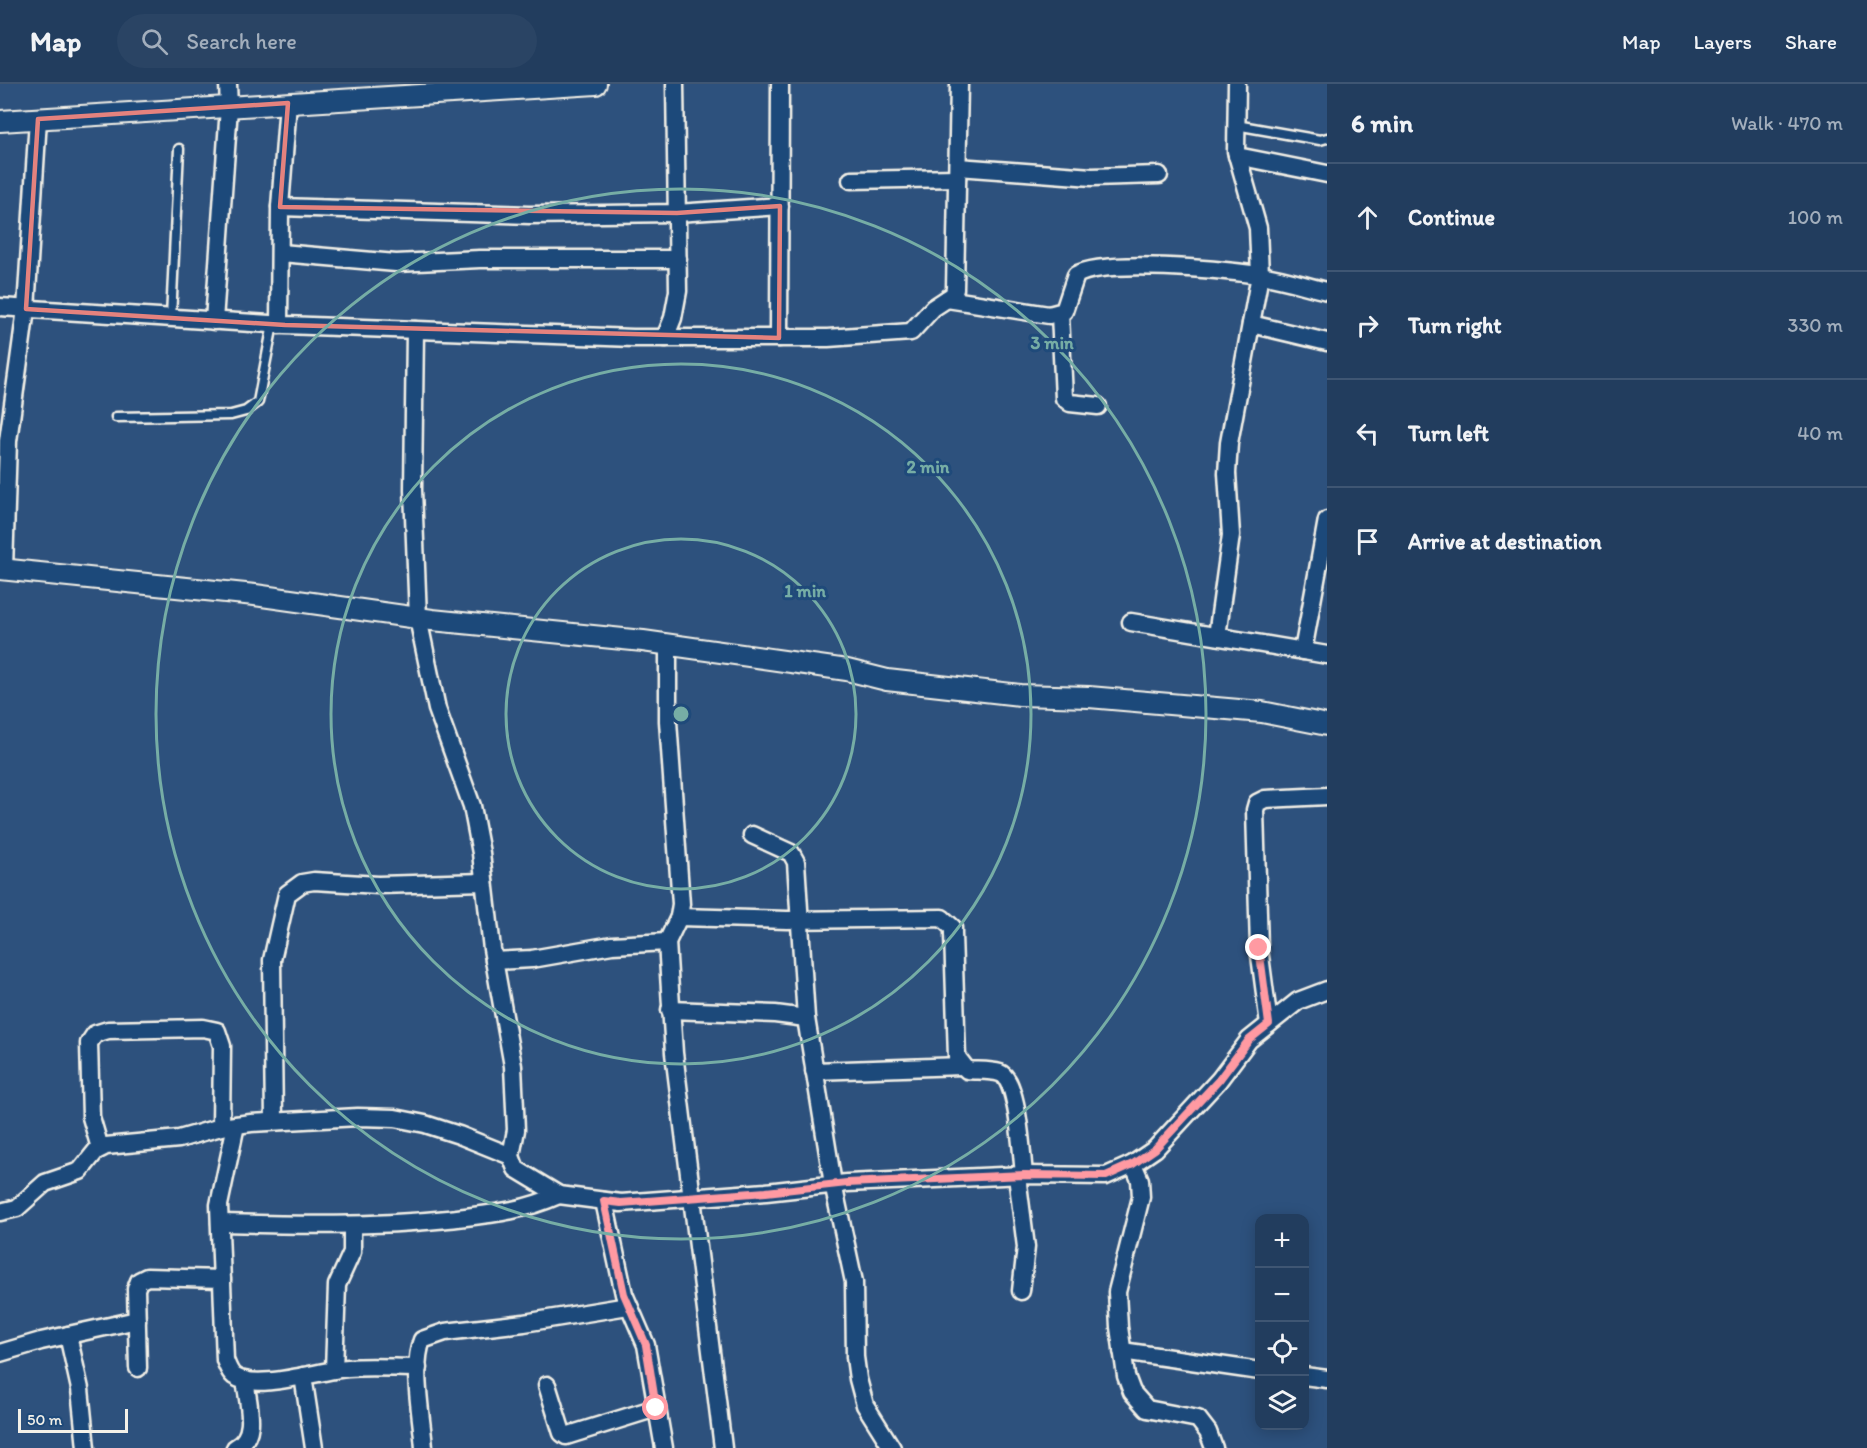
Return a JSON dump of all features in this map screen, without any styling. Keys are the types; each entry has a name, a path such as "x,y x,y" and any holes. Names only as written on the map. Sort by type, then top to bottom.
{"street":[{"path":"214,321 229,107 228,84"},
{"path":"0,121 288,103 454,88 596,84"},
{"path":"665,338 673,318 678,291 675,84"},
{"path":"779,338 780,84"},
{"path":"0,307 276,325 665,338 779,338 901,334 916,329 933,308 947,299 955,289 959,84"},
{"path":"1217,636 1231,535 1227,473 1229,443 1260,275 1258,228 1237,156 1237,84"},
{"path":"276,325 281,253 280,207 288,103"},
{"path":"38,119 26,309 4,447 2,569 92,576 141,584 255,595 418,618 668,645 847,670 887,680 1020,695 1089,697 1262,712 1327,725"},
{"path":"1237,156 1327,174"},
{"path":"851,180 958,173 1092,177 1159,175"},
{"path":"280,207 529,215 677,213 780,206"},
{"path":"281,253 396,263 480,259 678,259"},
{"path":"1098,406 1070,403 1064,398 1062,390 1060,314 1065,307 1076,275 1092,268 1124,265 1260,275 1327,291"},
{"path":"947,299 1049,315 1060,314"},
{"path":"1251,324 1327,342"},
{"path":"415,330 413,490 418,618 437,709 472,806 482,853 494,961 513,1066 516,1130 511,1156 516,1169 559,1195 621,1203 766,1192 833,1184 1021,1176 1106,1176 1133,1164 1155,1149 1219,1080 1249,1040 1298,1001 1327,990"},
{"path":"1303,651 1327,520"},
{"path":"1131,622 1327,655"},
{"path":"668,645 668,721 680,889 679,917 667,942 670,1010 723,1448"},
{"path":"1269,1024 1259,948 1255,810 1257,803 1265,799 1327,796"},
{"path":"752,835 791,853 796,862 806,1018 833,1184 854,1282 855,1357 858,1379 866,1405 892,1448"},
{"path":"274,1121 273,960 287,894 302,883 314,880 389,885 484,882"},
{"path":"679,917 799,920 942,918 948,921 953,934 957,1057 967,1070 1001,1073 1014,1096 1026,1247 1021,1291"},
{"path":"494,961 532,959 612,945 667,942"},
{"path":"670,1010 806,1018"},
{"path":"100,1148 91,1117 89,1043 95,1034 108,1030 203,1028 217,1031 222,1046 228,1126 220,1223 225,1360 234,1376 264,1382 365,1367 418,1368"},
{"path":"814,1071 962,1066"},
{"path":"0,1212 17,1208 45,1183 80,1171 100,1148 179,1139 228,1126 274,1121 358,1117 395,1119 459,1135 511,1156"},
{"path":"1133,1164 1142,1190 1117,1292 1126,1376 1138,1402 1147,1409 1198,1419 1208,1432 1214,1448"},
{"path":"220,1223 352,1226 497,1214 531,1208 559,1195"},
{"path":"604,1201 619,1278 628,1306 646,1345 664,1448"},
{"path":"333,1370 337,1286 352,1252 352,1226"},
{"path":"138,1368 136,1288 140,1281 147,1278 222,1279"},
{"path":"424,1448 418,1368 419,1348 422,1340 433,1334 524,1323 628,1306"},
{"path":"0,1353 136,1320"},
{"path":"68,1335 80,1389 86,1448"},
{"path":"1122,1351 1255,1370"},
{"path":"303,1376 314,1448"},
{"path":"1309,1377 1327,1379"},
{"path":"235,1448 246,1442 251,1432 245,1380"},
{"path":"547,1385 562,1433 566,1436 656,1408"}],"lane":[{"path":"1236,125 1320,140 1327,138"},
{"path":"171,318 179,149"},
{"path":"116,417 231,415 246,411 258,402 276,325"}],"highlighted area":[{"path":"288,103 280,207 677,213 780,206 779,338 285,325 26,309 38,119"}],"route":[{"path":"656,1408 646,1345 642,1331 628,1306 619,1278 604,1201 621,1203 766,1192 847,1183 959,1180 1024,1175 1106,1176 1133,1164 1155,1149 1177,1122 1219,1080 1249,1040 1269,1024 1259,948"}]}
